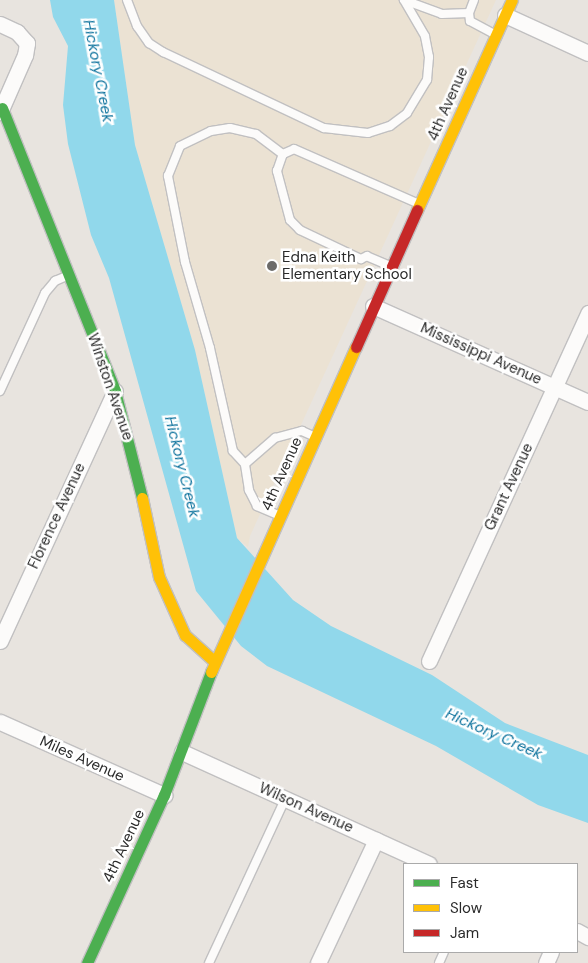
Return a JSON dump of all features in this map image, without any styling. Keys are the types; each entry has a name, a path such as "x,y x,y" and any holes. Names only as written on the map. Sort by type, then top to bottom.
{"street":[{"name":"4th Avenue","path":"86,963 164,795 225,636 512,0"},
{"path":"505,15 588,53"},
{"path":"0,24 18,32 27,43 25,55 1,110"},
{"name":"Winston Avenue","path":"1,110 115,391 130,441 159,577 185,635 214,661"},
{"name":"Mississippi Avenue","path":"373,306 588,402"},
{"name":"Grant Avenue","path":"428,661 588,312"},
{"name":"Florence Avenue","path":"0,641 115,391"},
{"name":"Miles Avenue","path":"0,722 164,795"},
{"name":"Wilson Avenue","path":"182,752 427,863"},
{"path":"318,963 376,840"}],"lane":[{"path":"127,0 137,26 148,43 163,52 324,128 368,134 390,126 407,113 427,80 429,57 425,36 404,0"},
{"path":"404,0 442,14 469,13"},
{"path":"474,0 469,13 470,21 496,35"},
{"path":"280,516 257,506 250,490 245,464 233,451 210,348 185,262 168,176 180,146 211,131 230,128 256,134 283,154"},
{"path":"283,154 294,150 419,204"},
{"path":"283,154 277,171 290,220 300,230 361,259 367,256 391,266"},
{"path":"0,391 45,292 55,281 69,276"},
{"path":"245,464 275,438 290,432 302,431 315,437"},
{"path":"209,963 285,799"}],"shaded area":[{"name":"Edna Keith Elementary School","path":"114,0 496,0 250,536 248,547 237,538 195,350 135,145"}],"water":[{"name":"Hickory Creek","path":"50,0 114,0 135,145 195,350 237,538 293,600 331,626 432,675 505,723 588,755 588,823 538,805 436,746 267,666 241,646 196,591 109,278 91,235 68,144 63,105 68,46 53,17"}],"traffic: fast":[{"path":"2,108 115,391 142,498"},
{"path":"87,963 164,795 211,672"}],"traffic: slow":[{"path":"417,210 512,0"},
{"path":"211,672 356,347"},
{"path":"142,498 159,577 185,635 214,661"}],"traffic: jam":[{"path":"356,347 417,210"}],"place":[{"name":"Edna Keith Elementary School","path":"272,266"}]}
